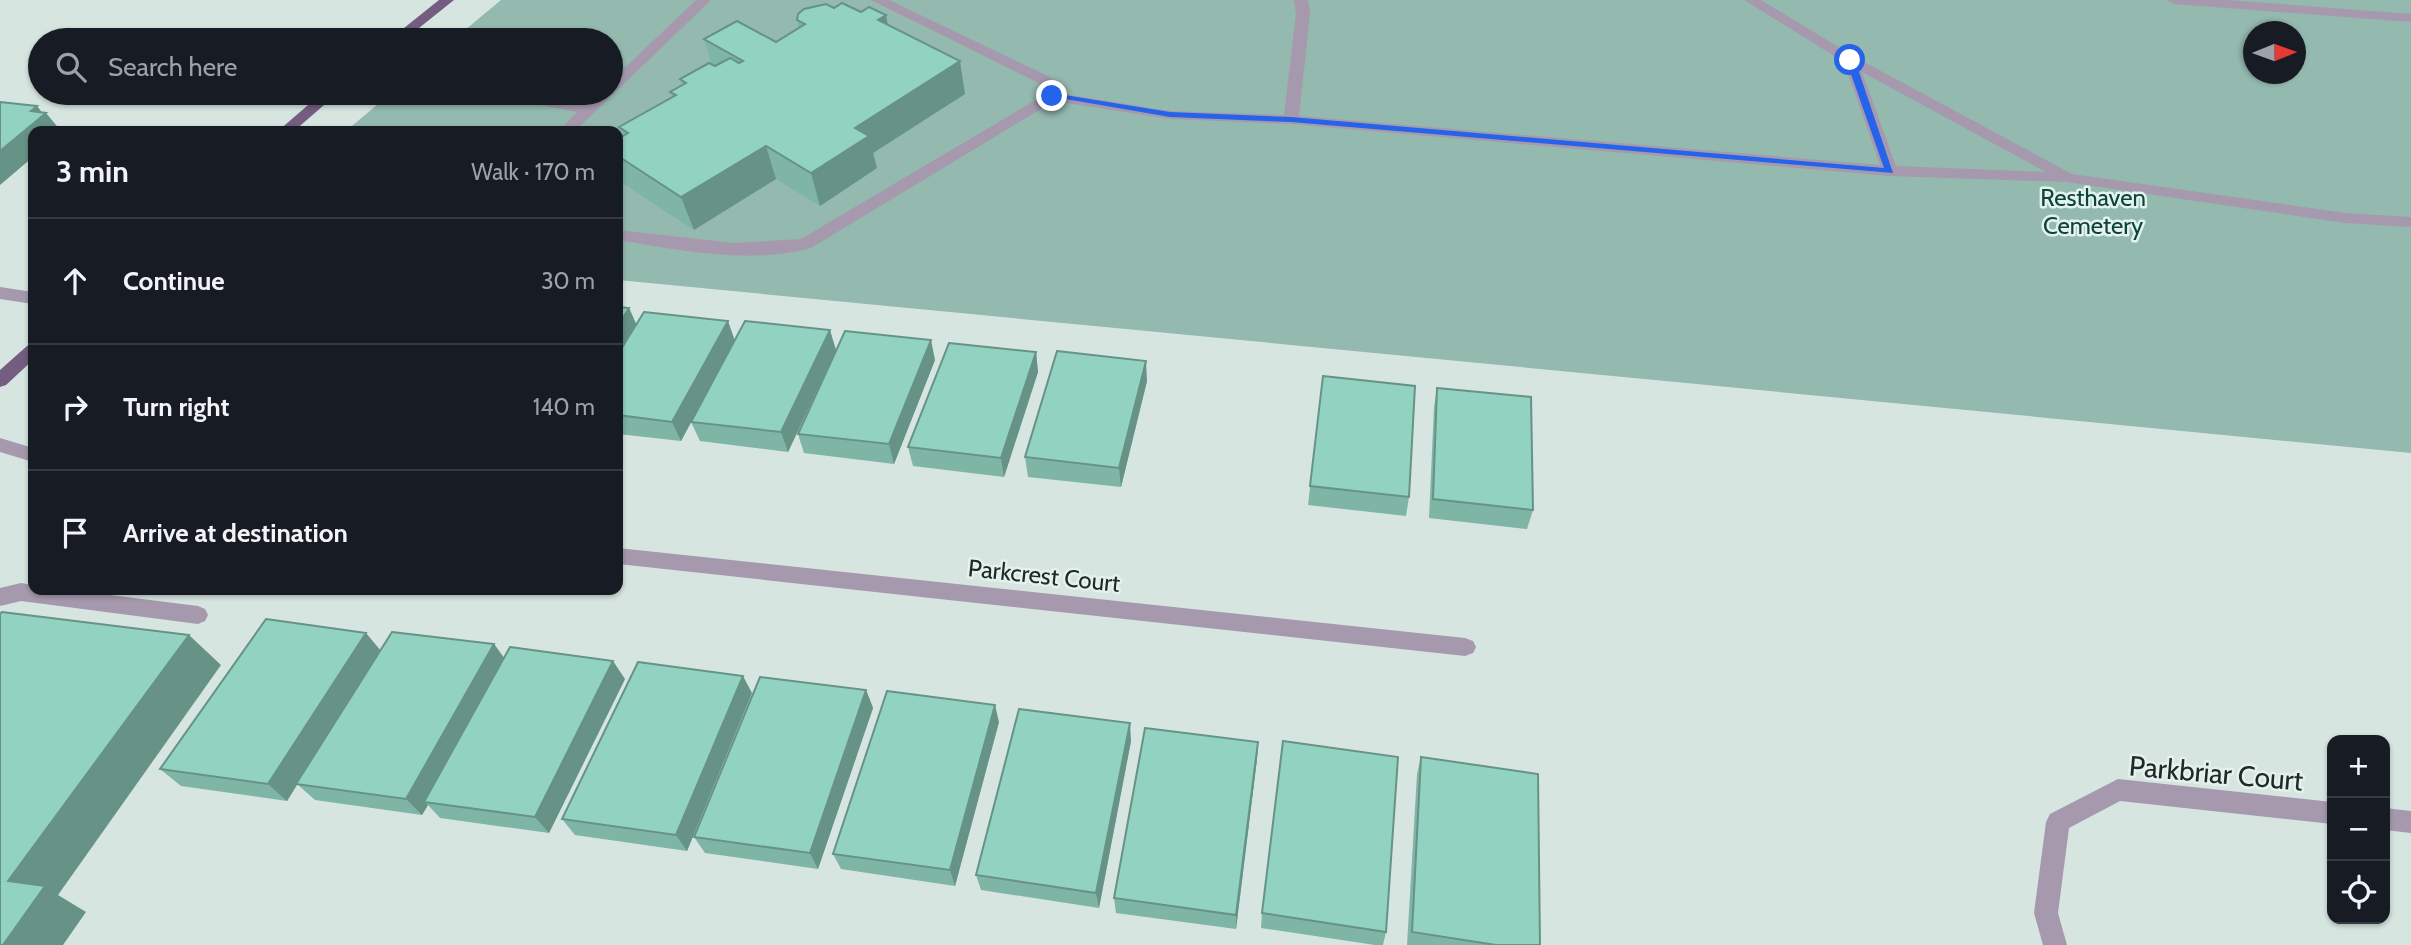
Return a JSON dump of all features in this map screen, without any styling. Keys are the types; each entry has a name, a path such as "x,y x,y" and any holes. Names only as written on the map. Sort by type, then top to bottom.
{"main road":[{"path":"411,28 447,0"},
{"path":"291,126 316,105"},
{"path":"0,380 28,355"}],"street":[{"path":"623,78 705,0"},
{"path":"878,0 1045,80 1052,96"},
{"path":"1291,120 1303,14 1301,0"},
{"path":"1751,0 1850,60 2068,178"},
{"path":"2174,0 2411,18"},
{"path":"1850,60 1890,171"},
{"path":"623,236 714,248 771,251 805,244 1052,96 1170,115 1291,120 1890,171 2068,178 2345,218 2411,222"},
{"path":"562,105 588,110"},
{"path":"571,126 594,105"},
{"path":"0,293 28,297"},
{"path":"0,445 28,453"},
{"name":"Parkcrest Court","path":"623,557 1465,648"},
{"path":"0,597 20,592 28,593"},
{"path":"43,595 198,615"},
{"name":"Parkbriar Court","path":"2055,945 2046,913 2059,822 2118,790 2327,812"},
{"path":"2390,820 2411,822"}],"green space":[{"name":"Resthaven Cemetery","path":"501,0 2411,0 2411,453 623,280 623,126 352,126 377,105 623,105 623,28 467,28"}],"building":[{"path":"842,3 861,12 869,7 886,15 878,20 960,61 855,128 869,136 811,173 766,146 681,197 623,159 623,136 628,133 621,126 676,95 670,92 686,83 680,79 709,63 715,66 730,58 739,63 743,61 704,39 737,21 776,42 805,24 797,20 798,14 804,9 826,4 834,8"},
{"path":"0,102 37,106 31,111 46,113 28,126 0,151"},
{"path":"623,307 629,308 623,318"},
{"path":"644,312 728,321 672,422 623,416 623,346"},
{"path":"745,321 830,330 781,432 691,422"},
{"path":"845,331 931,340 889,444 798,434"},
{"path":"949,343 1036,352 1001,458 908,447"},
{"path":"1057,351 1146,361 1119,468 1025,457"},
{"path":"1323,376 1415,386 1409,497 1310,486"},
{"path":"1437,388 1531,397 1533,510 1433,499"},
{"path":"2,612 189,635 8,881 45,886 3,945 0,945 0,614"},
{"path":"266,619 366,633 268,784 160,769"},
{"path":"392,632 494,644 406,799 296,784"},
{"path":"510,647 613,661 535,817 424,802"},
{"path":"638,662 743,676 676,835 562,819"},
{"path":"760,677 866,690 810,853 694,837"},
{"path":"887,691 995,705 950,870 833,854"},
{"path":"1019,709 1130,723 1096,893 976,875"},
{"path":"1145,728 1258,742 1236,915 1114,898"},
{"path":"1283,741 1398,757 1386,932 1262,913"},
{"path":"1421,757 1538,774 1540,945 1496,945 1412,932"}],"route":[{"path":"1052,96 1170,115 1291,120 1890,171 1850,60"}]}
